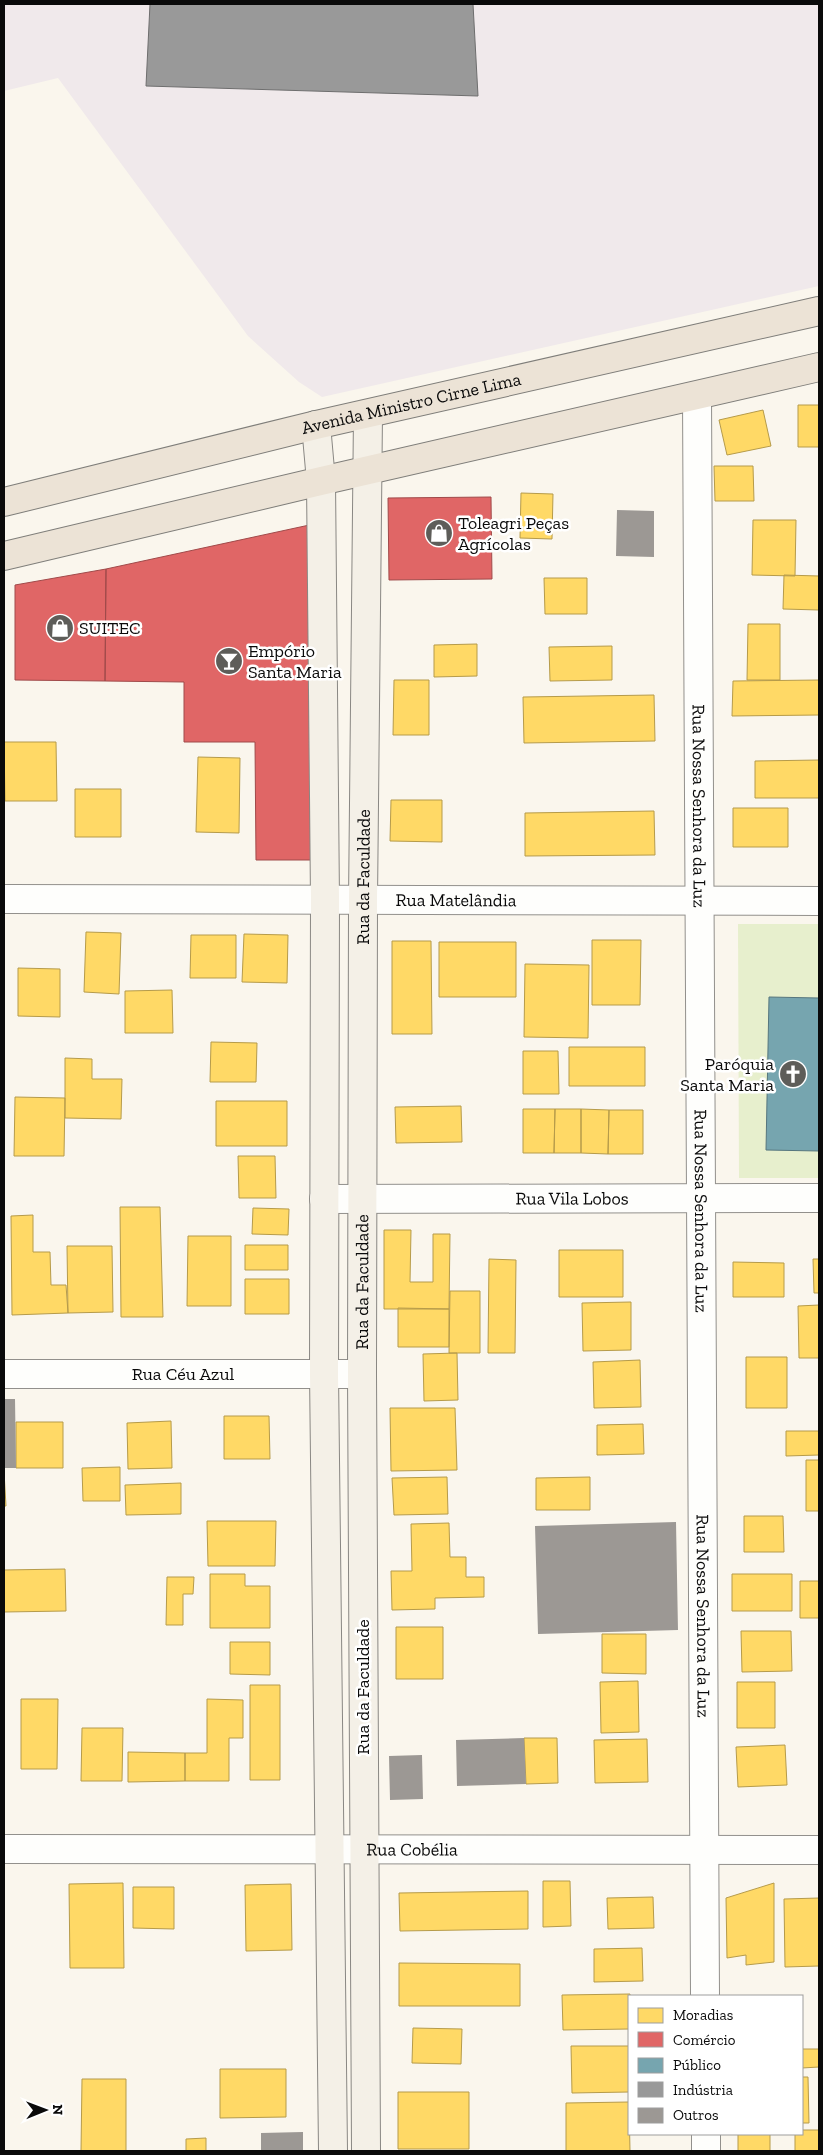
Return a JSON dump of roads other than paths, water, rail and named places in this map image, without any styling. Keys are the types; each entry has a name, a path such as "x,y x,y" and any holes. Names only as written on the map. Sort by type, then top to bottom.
{"main road":[{"name":"Avenida Ministro Cirne Lima","path":"4,502 316,425 819,311"},
{"path":"4,556 819,367"}],"street":[{"name":"Rua Nossa Senhora da Luz","path":"697,396 705,1995"},
{"name":"Rua da Faculdade","path":"366,2151 362,1374 363,901 368,414"},
{"name":"Rua da Faculdade","path":"316,425 321,481 325,900 324,1373 333,2151"},
{"name":"Rua Matelândia","path":"4,899 819,901"},
{"name":"Rua Vila Lobos","path":"324,1199 819,1198"},
{"name":"Rua Céu Azul","path":"4,1374 362,1374"},
{"name":"Rua Cobélia","path":"4,1849 819,1850"},
{"path":"706,2135 706,2151"}],"place":[{"name":"Toleagri Peças Agrícolas","path":"439,533"},
{"name":"SUITEC","path":"60,628"},
{"name":"Empório Santa Maria","path":"229,661"},
{"name":"Paróquia Santa Maria","path":"793,1074"}]}
